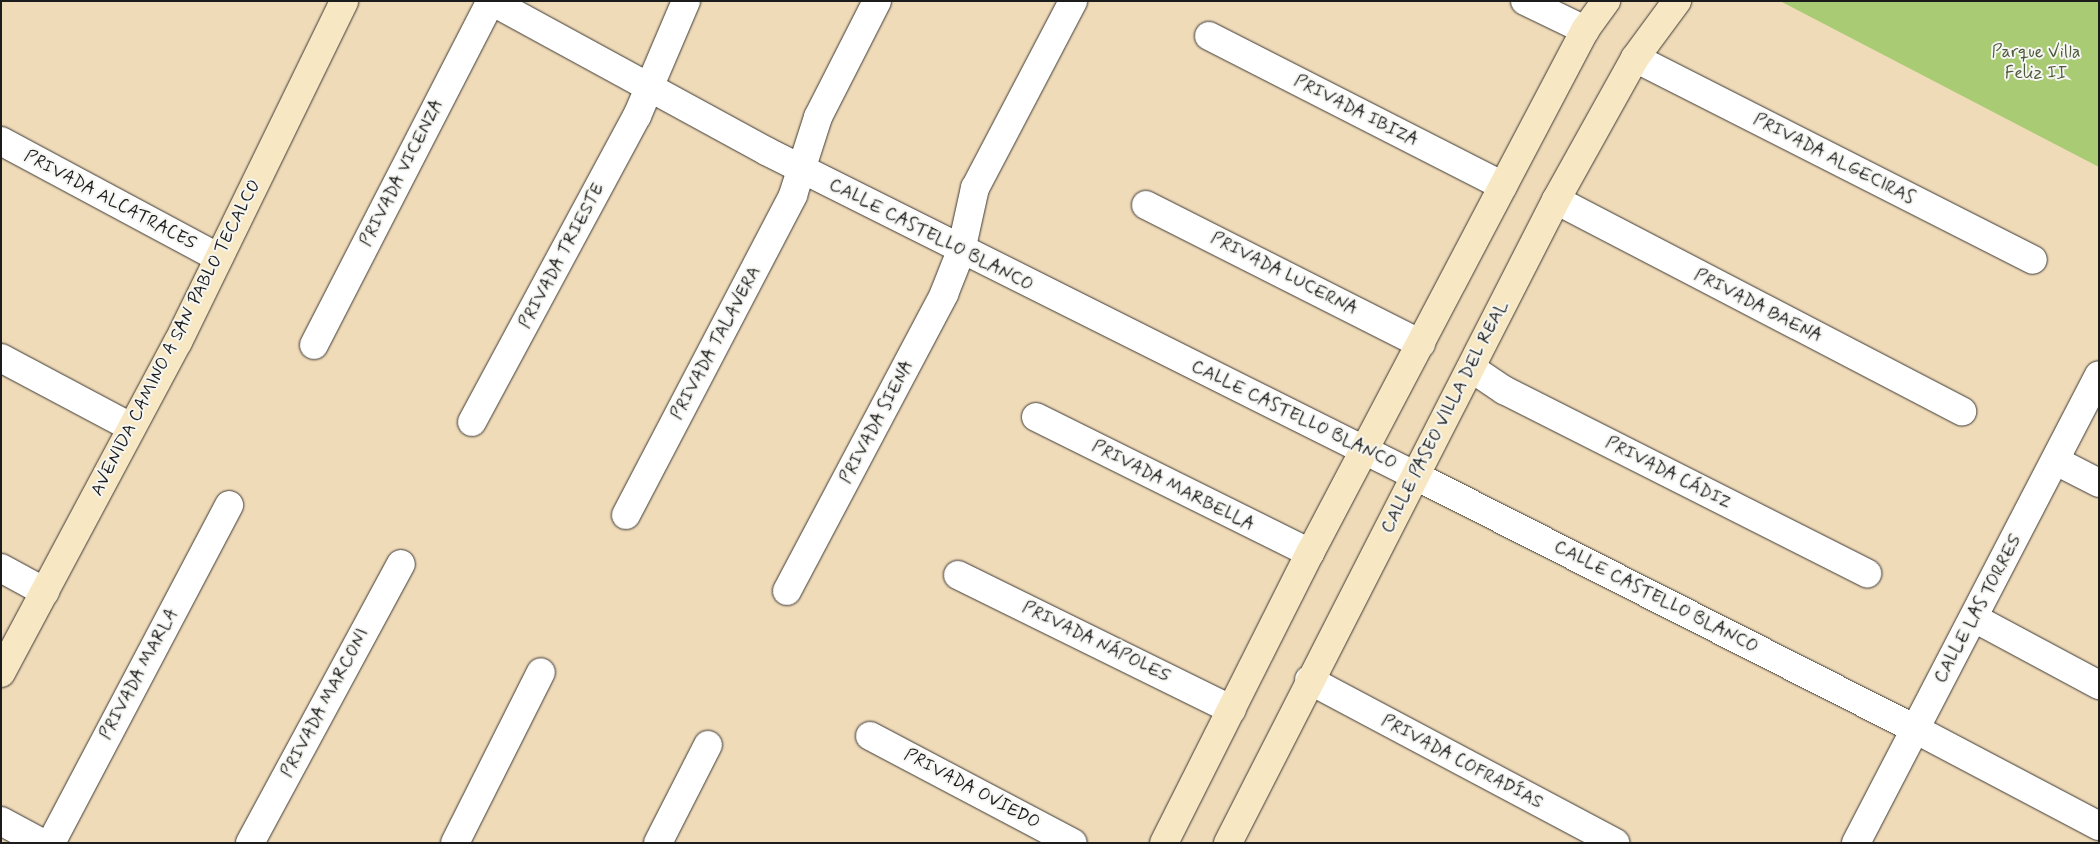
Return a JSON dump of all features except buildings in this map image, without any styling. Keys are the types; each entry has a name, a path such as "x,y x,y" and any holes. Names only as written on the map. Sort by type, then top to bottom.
{"street":[{"name":"AVENIDA CAMINO A SAN PABLO TECALCO","path":"1,672 45,592 219,258 344,1"},
{"name":"CALLE CASTELLO BLANCO","path":"491,1 648,88 961,251 1365,450 1915,729 2099,826"},
{"name":"PRIVADA VICENZA","path":"314,345 491,1"},
{"name":"PRIVADA TRIESTE","path":"472,422 637,116 686,1"},
{"name":"PRIVADA TALAVERA","path":"626,515 793,195 818,117 877,1"},
{"name":"PRIVADA SIENA","path":"787,591 944,294 961,251 975,188 1073,1"},
{"path":"1524,1 1585,30"},
{"path":"1164,843 1310,553 1585,30 1606,1"},
{"name":"CALLE PASEO VILLA DEL REAL","path":"1228,843 1414,475 1471,368 1556,200 1635,58 1677,1"},
{"name":"PRIVADA IBIZA","path":"1209,36 1503,186"},
{"name":"PRIVADA ALGECIRAS","path":"1635,58 2033,260"},
{"name":"PRIVADA ALCATRACES","path":"1,141 219,258"},
{"name":"PRIVADA BAENA","path":"1556,200 1962,411"},
{"name":"PRIVADA LUCERNA","path":"1146,205 1421,344"},
{"path":"1,358 131,427"},
{"name":"PRIVADA CÁDIZ","path":"1471,368 1504,390 1867,573"},
{"name":"CALLE LAS TORRES","path":"1856,843 2099,375"},
{"name":"PRIVADA MARBELLA","path":"1036,417 1310,553"},
{"path":"2056,461 2099,483"},
{"name":"PRIVADA MARLA","path":"51,843 229,505"},
{"name":"PRIVADA MARCONI","path":"250,843 401,564"},
{"path":"1,568 45,592"},
{"name":"PRIVADA NÁPOLES","path":"958,575 1232,710"},
{"path":"1974,618 2099,685"},
{"path":"455,843 541,672"},
{"name":"PRIVADA COFRADÍAS","path":"1310,680 1615,843"},
{"name":"PRIVADA OVIEDO","path":"870,736 1073,843"},
{"path":"658,843 708,745"},
{"path":"1,822 42,843"}],"green space":[{"name":"Parque Villa Feliz II","path":"1780,1 2099,1 2099,167"}]}
